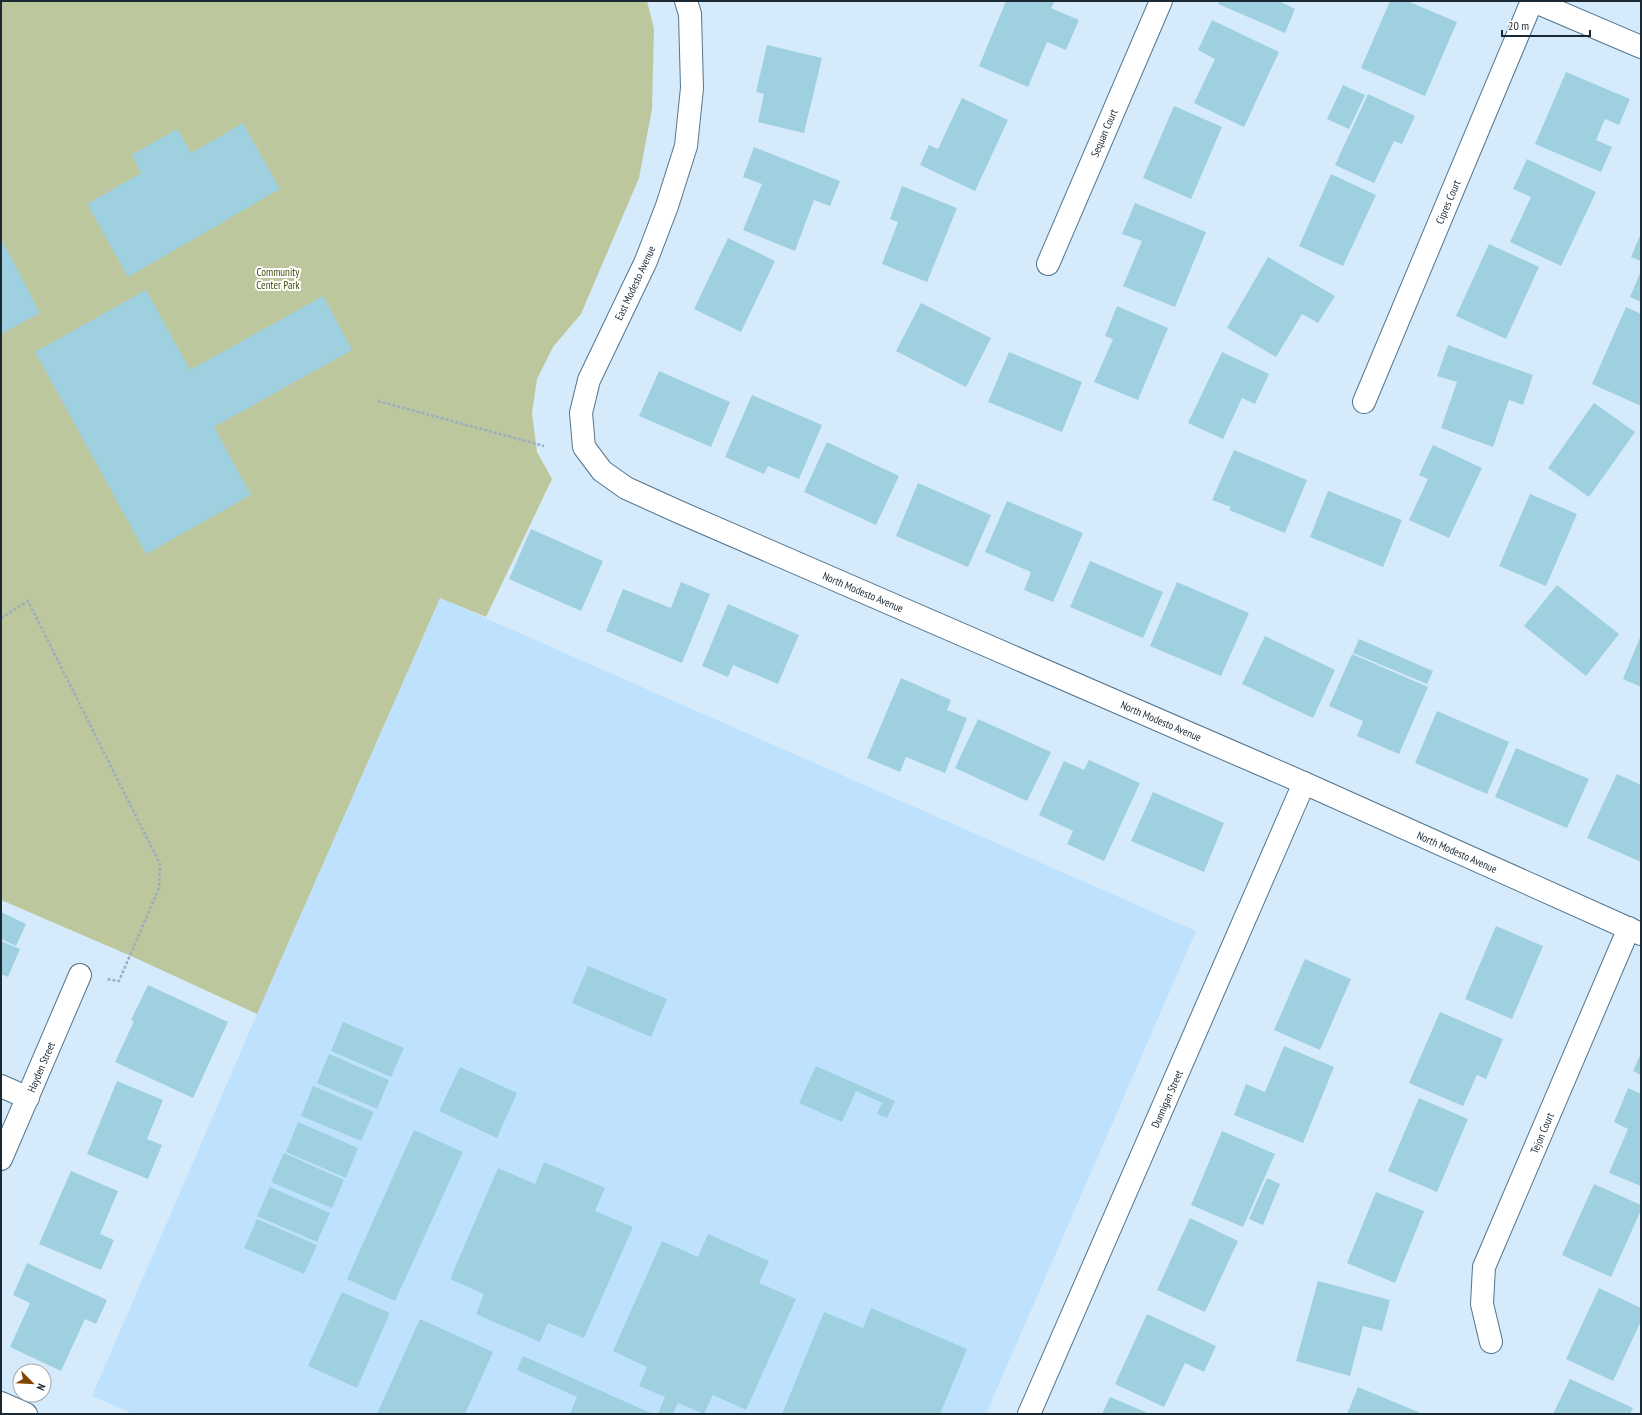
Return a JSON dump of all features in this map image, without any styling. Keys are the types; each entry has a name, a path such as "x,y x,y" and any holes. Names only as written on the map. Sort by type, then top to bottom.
{"street":[{"name":"East Modesto Avenue","path":"679,512 626,488 602,471 584,447 581,413 590,380 646,261 667,206 686,146 692,88 690,14 686,1"},
{"name":"Sequan Court","path":"1048,264 1161,1"},
{"path":"1532,1 1641,46"},
{"name":"Cipres Court","path":"1364,402 1532,1"},
{"name":"North Modesto Avenue","path":"679,512 1304,783 1635,931"},
{"name":"Dunnigan Street","path":"1029,1414 1304,783"},
{"name":"Tejon Court","path":"1491,1342 1482,1304 1484,1267 1635,931"},
{"name":"Hayden Street","path":"1,1159 80,975"},
{"path":"1,1086 28,1098"},
{"path":"1,1403 26,1414"}],"path":[{"path":"378,401 544,446"},
{"path":"1,618 28,601 152,845 160,864 159,888 119,981 80,975"}],"shaded area":[{"path":"440,598 1196,931 986,1414 133,1414 92,1396 257,1014"}],"green space":[{"name":"Community Center Park","path":"1,1 647,1 654,29 652,109 639,178 581,314 553,347 537,379 532,413 537,452 552,479 486,617 440,598 257,1014 131,956 1,900"}],"building":[{"path":"1006,1 1055,1 1051,8 1079,20 1066,50 1047,42 1028,87 979,66"},
{"path":"1220,1 1279,1 1295,9 1285,33 1218,4"},
{"path":"1390,1 1407,1 1457,22 1425,96 1361,68"},
{"path":"1212,20 1279,52 1244,127 1194,103 1215,59 1198,50"},
{"path":"767,45 822,58 804,133 758,122 764,94 756,92"},
{"path":"1566,72 1630,99 1619,125 1605,119 1596,140 1612,147 1601,172 1535,144"},
{"path":"1343,85 1365,95 1349,129 1327,119"},
{"path":"1368,94 1415,116 1402,144 1394,141 1374,183 1335,165"},
{"path":"962,98 1008,120 975,191 920,165 929,145 938,149"},
{"path":"1174,106 1222,127 1191,199 1143,178"},
{"path":"243,123 280,189 128,277 87,204 141,173 132,155 177,129 191,153"},
{"path":"754,147 840,181 830,206 814,200 795,251 743,230 762,184 743,177"},
{"path":"1527,159 1596,192 1561,266 1510,242 1531,197 1513,189"},
{"path":"1331,174 1376,195 1343,266 1299,246"},
{"path":"902,186 957,208 927,282 882,264 898,222 890,219"},
{"path":"1135,203 1206,232 1175,307 1123,286 1142,241 1122,234"},
{"path":"1641,233 1641,261 1631,257"},
{"path":"728,238 775,261 741,332 694,309"},
{"path":"3,242 40,313 1,334 1,243"},
{"path":"1489,244 1539,267 1506,339 1456,316"},
{"path":"1268,257 1335,296 1318,323 1302,314 1276,357 1227,328"},
{"path":"1641,271 1641,302 1630,297"},
{"path":"146,290 190,370 323,296 352,350 214,427 251,495 146,554 35,352"},
{"path":"921,303 991,338 966,387 896,351"},
{"path":"1117,306 1168,328 1138,400 1094,382 1113,339 1105,336"},
{"path":"1626,307 1641,314 1641,406 1592,384"},
{"path":"1448,345 1533,375 1523,405 1509,400 1493,447 1441,428 1457,382 1437,376"},
{"path":"1009,352 1082,382 1062,432 988,402"},
{"path":"1222,352 1269,374 1255,404 1242,398 1223,439 1188,423"},
{"path":"659,371 730,402 711,447 639,416"},
{"path":"752,395 822,425 799,479 768,466 764,474 725,457"},
{"path":"1594,403 1635,432 1589,497 1548,468"},
{"path":"827,442 899,476 876,525 804,492"},
{"path":"1433,445 1482,468 1449,538 1409,520 1428,479 1419,475"},
{"path":"1234,450 1307,480 1285,533 1229,510 1231,507 1212,500"},
{"path":"918,483 991,515 968,567 896,536"},
{"path":"1328,491 1402,520 1383,567 1310,537"},
{"path":"1530,494 1577,514 1546,586 1499,566"},
{"path":"1007,501 1083,533 1053,602 1024,590 1031,572 985,552"},
{"path":"531,529 603,561 581,611 509,579"},
{"path":"1090,561 1163,592 1143,638 1070,607"},
{"path":"681,582 710,594 682,663 606,631 623,589 671,608"},
{"path":"1177,582 1249,613 1221,676 1150,646"},
{"path":"1557,585 1619,634 1586,676 1524,626"},
{"path":"728,604 799,635 778,684 733,665 728,677 702,666"},
{"path":"1641,635 1641,687 1623,679"},
{"path":"1265,636 1335,670 1313,718 1242,684"},
{"path":"1359,639 1433,671 1427,684 1353,653"},
{"path":"1352,654 1428,687 1399,754 1357,736 1363,721 1329,706"},
{"path":"901,678 951,700 947,710 967,718 945,773 906,757 900,772 867,758"},
{"path":"1437,711 1509,742 1487,794 1415,763"},
{"path":"978,719 1051,752 1027,801 955,768"},
{"path":"1516,748 1589,779 1567,828 1495,797"},
{"path":"1089,760 1140,783 1104,861 1067,844 1073,831 1039,815 1064,761 1084,770"},
{"path":"1617,774 1641,785 1641,862 1587,838"},
{"path":"1153,792 1224,823 1204,872 1131,841"},
{"path":"1,912 26,924 16,946 1,939"},
{"path":"1496,926 1543,946 1512,1019 1465,999"},
{"path":"1,941 20,949 8,977 1,974"},
{"path":"1305,959 1351,979 1320,1050 1274,1030"},
{"path":"588,966 667,999 651,1037 572,1003"},
{"path":"148,985 228,1022 193,1098 115,1062 134,1021 131,1020"},
{"path":"1440,1012 1503,1039 1486,1079 1477,1075 1463,1106 1409,1083"},
{"path":"343,1022 404,1048 391,1077 331,1051"},
{"path":"1284,1046 1334,1067 1303,1143 1234,1115 1246,1084 1265,1092"},
{"path":"1641,1053 1641,1075 1633,1071"},
{"path":"329,1054 389,1080 377,1109 317,1083"},
{"path":"816,1066 895,1101 887,1118 877,1114 882,1103 856,1091 842,1122 799,1103"},
{"path":"460,1067 517,1093 497,1138 439,1111"},
{"path":"117,1081 163,1100 147,1139 162,1145 148,1179 87,1154"},
{"path":"313,1086 374,1112 361,1141 301,1116"},
{"path":"1628,1088 1641,1094 1641,1186 1609,1173 1628,1129 1614,1122"},
{"path":"1419,1098 1468,1119 1437,1192 1388,1171"},
{"path":"298,1122 358,1148 346,1178 286,1152"},
{"path":"414,1130 463,1152 395,1301 347,1279"},
{"path":"1222,1131 1275,1154 1243,1227 1191,1205"},
{"path":"284,1153 344,1180 332,1208 271,1182"},
{"path":"544,1162 605,1188 595,1211 633,1227 584,1338 548,1323 540,1342 476,1314 484,1294 450,1279 498,1168 535,1184"},
{"path":"71,1171 118,1191 100,1234 114,1240 101,1270 39,1244"},
{"path":"1267,1178 1280,1184 1263,1225 1249,1219"},
{"path":"1594,1184 1641,1205 1641,1210 1611,1277 1562,1255"},
{"path":"270,1187 330,1213 317,1242 257,1216"},
{"path":"1376,1192 1424,1211 1395,1283 1347,1263"},
{"path":"1190,1218 1238,1241 1205,1312 1157,1290"},
{"path":"257,1219 317,1245 304,1274 244,1248"},
{"path":"708,1234 769,1261 759,1283 796,1299 746,1410 713,1395 704,1414 678,1403 673,1414 658,1414 665,1397 639,1386 647,1367 613,1351 662,1241 698,1257"},
{"path":"27,1263 107,1300 96,1324 85,1319 61,1371 52,1367 52,1363 44,1363 10,1347 30,1303 13,1295"},
{"path":"1318,1281 1390,1300 1382,1331 1363,1326 1350,1376 1296,1361"},
{"path":"1599,1288 1641,1308 1641,1321 1613,1381 1566,1359"},
{"path":"342,1292 390,1313 357,1388 308,1366"},
{"path":"871,1308 967,1349 940,1414 782,1414 824,1312 863,1328"},
{"path":"1147,1314 1216,1346 1204,1372 1185,1363 1164,1407 1115,1384"},
{"path":"420,1319 493,1352 465,1414 377,1414"},
{"path":"523,1356 653,1414 570,1414 577,1397 517,1370"},
{"path":"1570,1379 1633,1408 1630,1414 1553,1414"},
{"path":"1358,1387 1423,1414 1347,1414"},
{"path":"1110,1397 1150,1414 1102,1414"}]}
